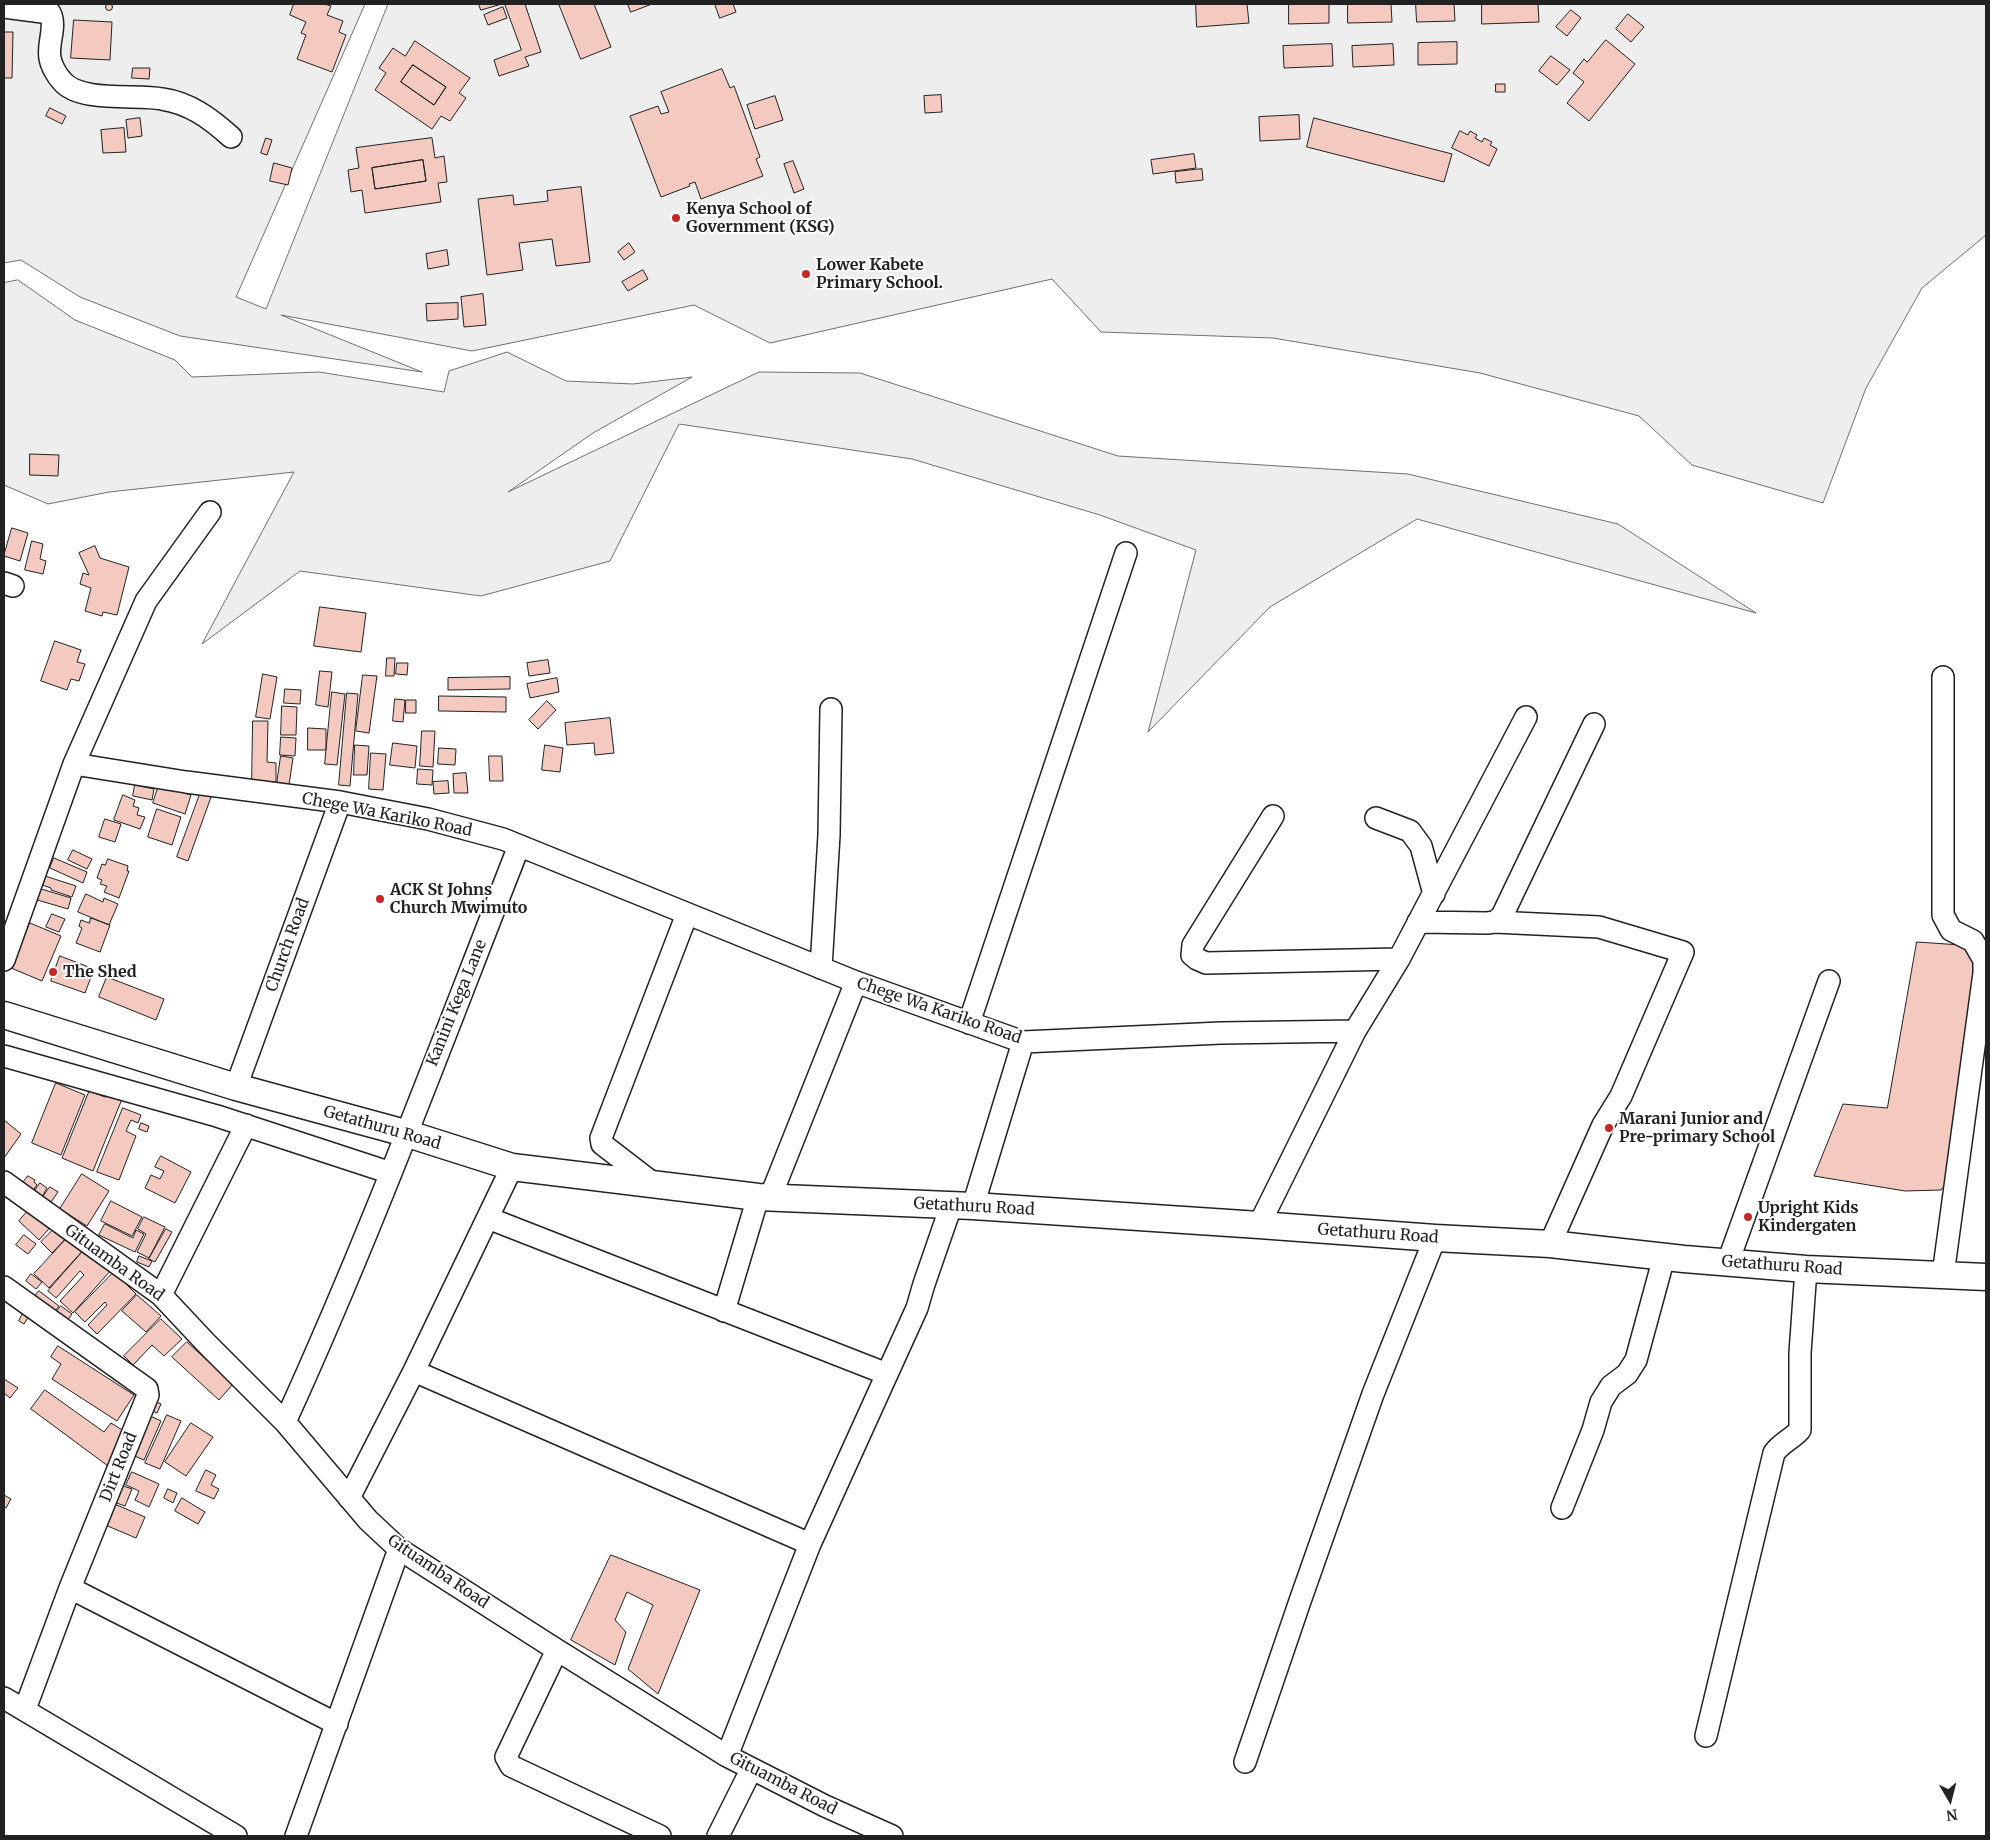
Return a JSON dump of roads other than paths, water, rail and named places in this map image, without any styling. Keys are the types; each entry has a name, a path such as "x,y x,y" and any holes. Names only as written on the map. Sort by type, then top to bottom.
{"main road":[{"name":"Getathuru Road","path":"4,1015 236,1087 405,1133 512,1167 764,1197 962,1206 1260,1225 1435,1238 1550,1244 1664,1257 1806,1269 1986,1277"}],"street":[{"path":"4,7 50,13 53,18 50,57 63,83 76,91 95,95 162,99 187,106 208,117 231,138"},
{"path":"4,960 74,764 146,600 210,512"},
{"path":"969,1023 1126,553"},
{"path":"1942,677 1943,915 1951,930 1973,941 1984,960 1984,973 1943,1275"},
{"path":"822,968 829,835 830,709"},
{"path":"1260,1225 1355,1031 1399,959 1526,717"},
{"path":"1495,922 1502,916 1594,724"},
{"name":"Chege Wa Kariko Road","path":"74,764 186,782 340,802 428,820 503,839 856,982 1023,1042 1221,1033 1355,1031"},
{"name":"Church Road","path":"236,1087 340,802"},
{"path":"1273,816 1193,946 1192,955 1197,960 1206,963 1399,959"},
{"path":"1376,818 1410,831 1421,846 1434,894"},
{"name":"Kanini Kega Lane","path":"285,1422 323,1340 391,1173 405,1133 519,846"},
{"path":"654,1184 602,1144 601,1138 687,914"},
{"path":"1418,922 1495,922 1599,927 1683,952 1621,1096 1603,1125 1550,1244"},
{"path":"1728,1262 1829,981"},
{"path":"724,1311 764,1197 856,982"},
{"path":"727,1756 810,1544 918,1308 924,1284 962,1206 1023,1042"},
{"path":"4,1056 246,1125 391,1173"},
{"path":"161,1295 246,1125"},
{"path":"349,1498 414,1371 512,1167"},
{"name":"Gituamba Road","path":"4,1182 161,1295 285,1422 368,1520 399,1549 557,1650 751,1770 892,1836"},
{"path":"488,1218 887,1374"},
{"path":"1245,1762 1374,1394 1435,1238"},
{"path":"1562,1508 1593,1430 1601,1402 1611,1386 1627,1374 1636,1360 1664,1257"},
{"path":"1706,1736 1774,1453 1778,1446 1800,1430 1800,1353 1806,1269"},
{"name":"Dirt Road","path":"4,1287 147,1389 148,1395 70,1588 25,1709"},
{"path":"414,1371 810,1544"},
{"path":"296,1836 399,1549"},
{"path":"70,1588 337,1724"},
{"path":"557,1650 506,1757 511,1766 660,1836"},
{"path":"4,1698 236,1836"},
{"path":"718,1836 751,1770"}],"place":[{"name":"Kenya School of Government (KSG)","path":"676,218"},
{"name":"Lower Kabete Primary School.","path":"806,274"},
{"name":"ACK St Johns Church Mwimuto","path":"380,899"},
{"name":"The Shed","path":"53,972"},
{"name":"Marani Junior and Pre-primary School","path":"1609,1128"},
{"name":"Upright Kids Kindergaten","path":"1748,1217"}]}
